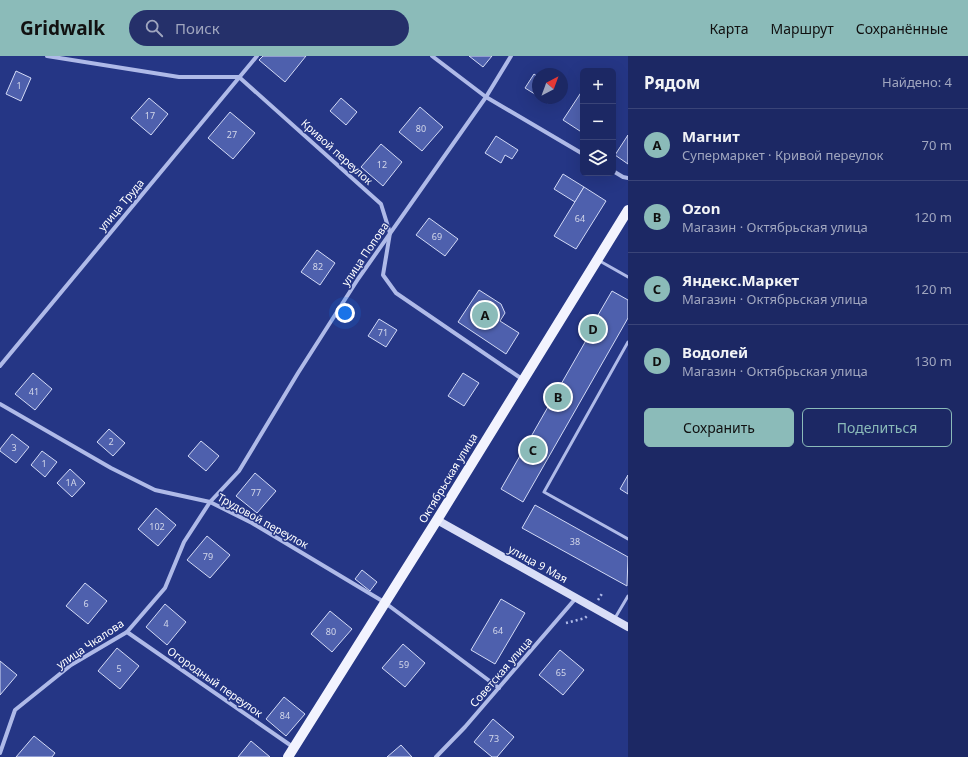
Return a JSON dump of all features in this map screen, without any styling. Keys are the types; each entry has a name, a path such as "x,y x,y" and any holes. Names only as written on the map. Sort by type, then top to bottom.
{"main road":[{"name":"Октябрьская улица","path":"288,757 384,602 437,520 522,379 628,210"},
{"name":"улица 9 Мая","path":"437,520 628,627"}],"street":[{"path":"47,56 180,76 239,77"},
{"name":"улица Труда","path":"0,366 257,56"},
{"path":"432,56 486,97 580,152"},
{"name":"улица Попова","path":"210,502 239,471 298,373 358,279 486,97 511,56"},
{"name":"Кривой переулок","path":"239,77 381,204 390,234 383,275 396,293 522,379"},
{"path":"616,173 628,178"},
{"name":"Трудовой переулок","path":"0,404 112,468 155,490 210,502 252,523 384,602 499,688"},
{"name":"улица Чкалова","path":"0,753 16,710 71,665 127,632 165,588 184,542 210,502"},
{"name":"Советская улица","path":"436,757 464,728 577,598"},
{"name":"Огородный переулок","path":"127,632 293,748"}],"lane":[{"path":"598,260 628,277"},
{"path":"628,342 544,492 628,539"},
{"path":"614,619 628,596"}],"path":[{"path":"553,626 586,618"}],"building":[{"path":"263,56 306,56 285,82 259,60"},
{"path":"469,56 492,56 483,67"},
{"path":"16,71 31,78 21,101 6,94"},
{"path":"532,77 532,92 525,88"},
{"path":"580,94 580,131 563,120"},
{"path":"149,98 168,114 151,135 131,118"},
{"path":"341,98 357,112 346,125 330,111"},
{"path":"420,107 443,127 422,151 399,132"},
{"path":"230,112 255,133 233,159 208,138"},
{"path":"628,135 628,164 616,156"},
{"path":"496,136 518,150 512,159 505,155 501,163 485,153"},
{"path":"381,144 402,162 383,186 361,167"},
{"path":"563,174 584,187 575,202 554,189"},
{"path":"584,187 606,201 576,249 554,236"},
{"path":"429,218 458,239 445,256 416,235"},
{"path":"317,250 335,263 320,285 301,272"},
{"path":"479,290 501,304 505,313 500,321 519,333 506,354 458,322"},
{"path":"612,291 628,300 628,318 523,502 501,489 596,323 594,322"},
{"path":"379,319 397,330 386,347 368,336"},
{"path":"33,373 52,389 35,410 15,394"},
{"path":"463,373 479,383 464,406 448,396"},
{"path":"109,429 125,443 113,456 97,442"},
{"path":"12,434 29,447 16,463 0,451"},
{"path":"201,441 219,456 206,471 188,456"},
{"path":"42,451 57,462 45,477 31,465"},
{"path":"70,469 85,483 72,497 57,483"},
{"path":"255,473 276,491 257,513 236,496"},
{"path":"628,475 628,494 620,489"},
{"path":"535,505 628,557 627,586 522,528"},
{"path":"156,508 176,525 158,546 138,529"},
{"path":"207,536 230,555 210,578 187,560"},
{"path":"362,570 377,582 370,591 355,579"},
{"path":"85,583 107,601 88,624 66,606"},
{"path":"501,599 525,613 495,664 471,650"},
{"path":"165,604 186,622 167,645 146,627"},
{"path":"330,611 352,629 332,652 311,634"},
{"path":"403,644 425,663 405,687 382,668"},
{"path":"117,648 139,666 120,689 98,671"},
{"path":"560,650 584,670 563,695 539,675"},
{"path":"0,661 17,675 0,695"},
{"path":"284,697 305,714 286,736 266,719"},
{"path":"493,719 514,737 497,757 492,757 474,742"},
{"path":"34,736 55,753 52,757 16,757"},
{"path":"251,741 270,757 238,757"},
{"path":"401,745 412,757 387,757"}],"place":[{"name":"Магнит","path":"485,315"},
{"name":"Водолей","path":"593,329"},
{"name":"Ozon","path":"558,397"},
{"name":"Яндекс.Маркет","path":"533,450"}]}
